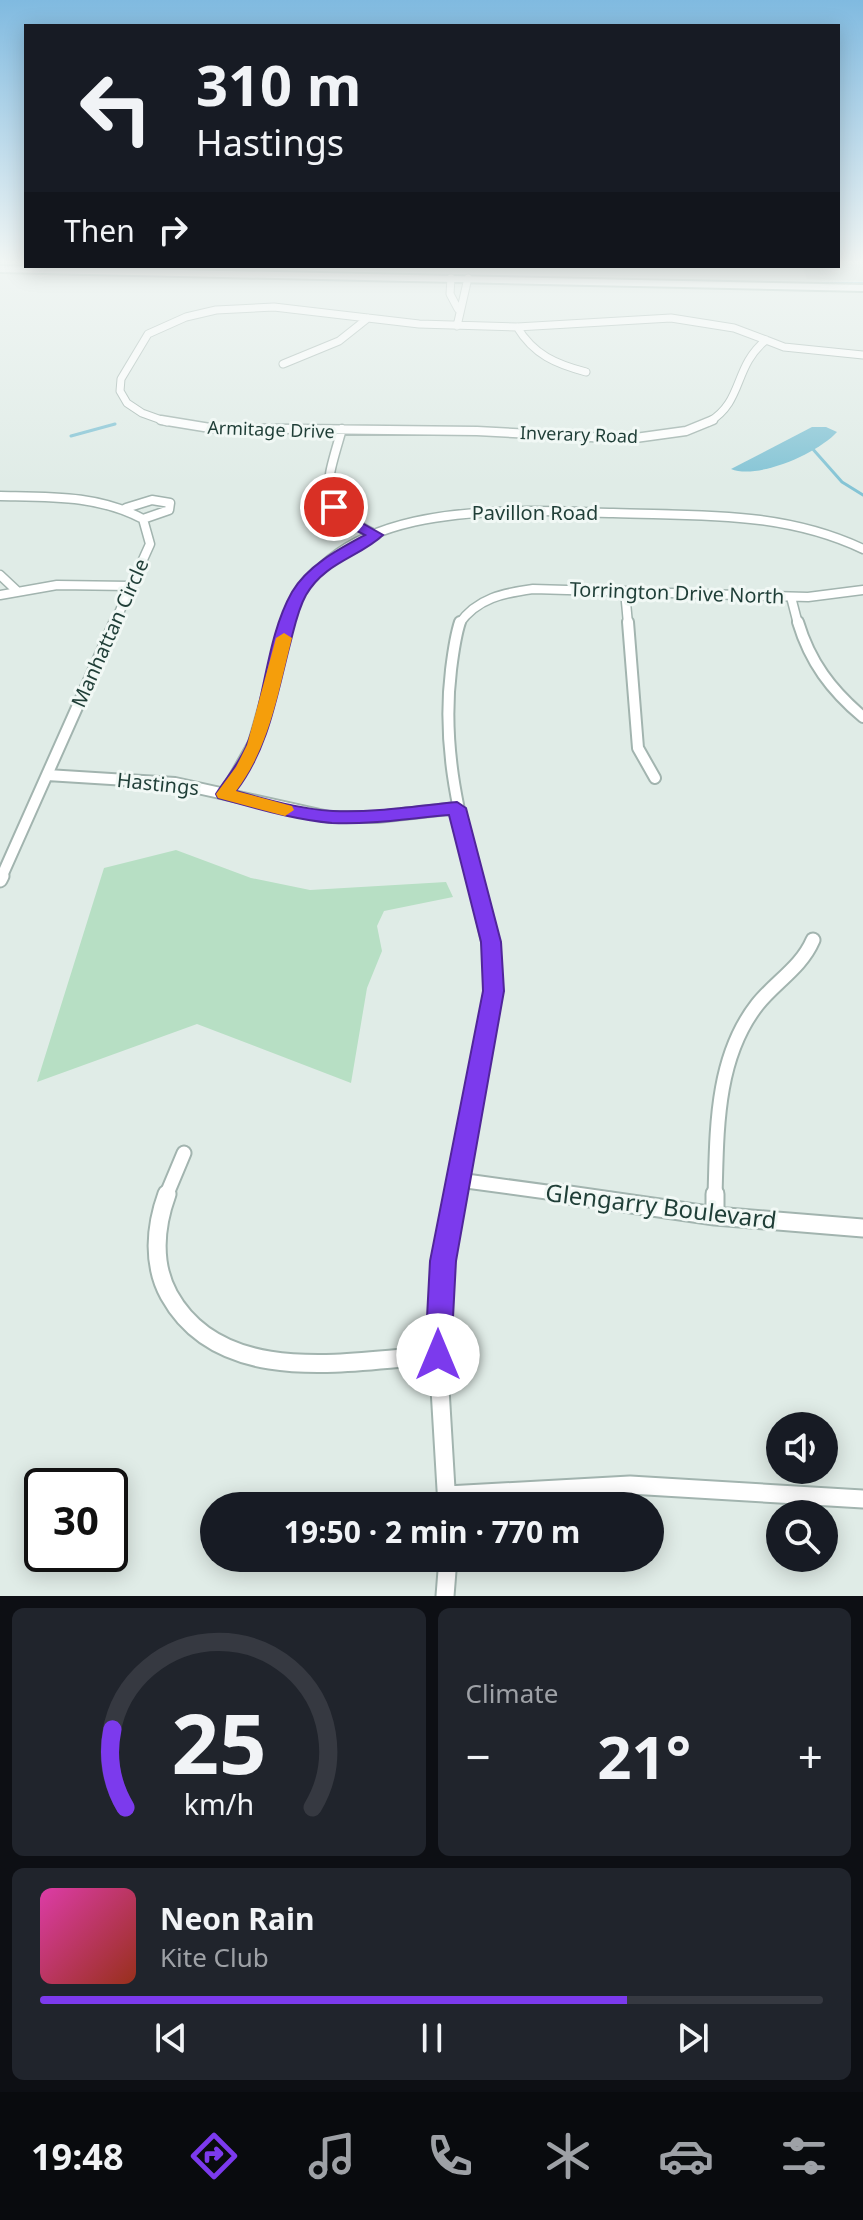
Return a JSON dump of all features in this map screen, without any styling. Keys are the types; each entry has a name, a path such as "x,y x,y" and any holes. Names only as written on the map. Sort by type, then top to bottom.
{"street":[{"name":"Armitage Drive","path":"148,334 121,379 120,391 127,403 142,413 167,422 210,428 342,429 327,482 329,498 350,522 376,535"},
{"path":"283,364 338,343 352,334"},
{"path":"521,334 526,345 551,362 586,372"},
{"path":"751,334 816,352 863,355"},
{"name":"Inverary Road","path":"342,429 475,431 610,438 676,432 707,424 725,414 734,398 744,360 752,349 766,340"},
{"path":"0,496 88,501 126,508 143,519 169,510 170,503 152,500 126,508"},
{"name":"Pavillon Road","path":"225,794 244,768 255,745 290,616 300,591 332,559 376,535 450,515 538,511 772,520 821,530 863,549"},
{"name":"Manhattan Circle","path":"0,880 150,544 143,519"},
{"path":"0,575 16,590"},
{"path":"0,595 57,585 131,586"},
{"name":"Torrington Drive North","path":"457,808 448,757 456,636 466,614 491,598 533,589 791,597 863,590"},
{"path":"625,591 638,748 655,778"},
{"path":"791,597 801,635 814,666 838,696 863,717"},
{"name":"Hastings","path":"47,775 177,783 289,811 330,817 457,808"},
{"path":"447,1492 438,1355 439,1287 492,1012 494,966 486,919 457,808"},
{"path":"715,1216 718,1111 728,1060 753,1010 809,954 813,940"},
{"path":"184,1153 159,1216 156,1258 167,1295 192,1327 242,1355 285,1362 438,1355"},
{"name":"Glengarry Boulevard","path":"459,1180 715,1216 863,1228"},
{"path":"545,1492 630,1485 863,1499"},
{"path":"445,1596 447,1572"}],"green space":[{"path":"176,850 251,878 310,890 446,882 453,897 384,911 377,926 382,951 367,988 351,1083 197,1024 37,1082 104,868"}],"water":[{"path":"812,427 826,427 837,432 802,456 771,468 756,471 731,469"}],"waterway":[{"path":"71,436 115,424"},
{"path":"811,447 842,482 863,495"}],"slow traffic":[{"path":"284,638 255,745 244,768 225,794 285,810"}],"route":[{"path":"334,507 350,522 376,535 332,559 300,591 290,616 255,745 244,768 225,794 289,811 330,817 457,808 491,942 494,991 439,1287 438,1355"}]}
